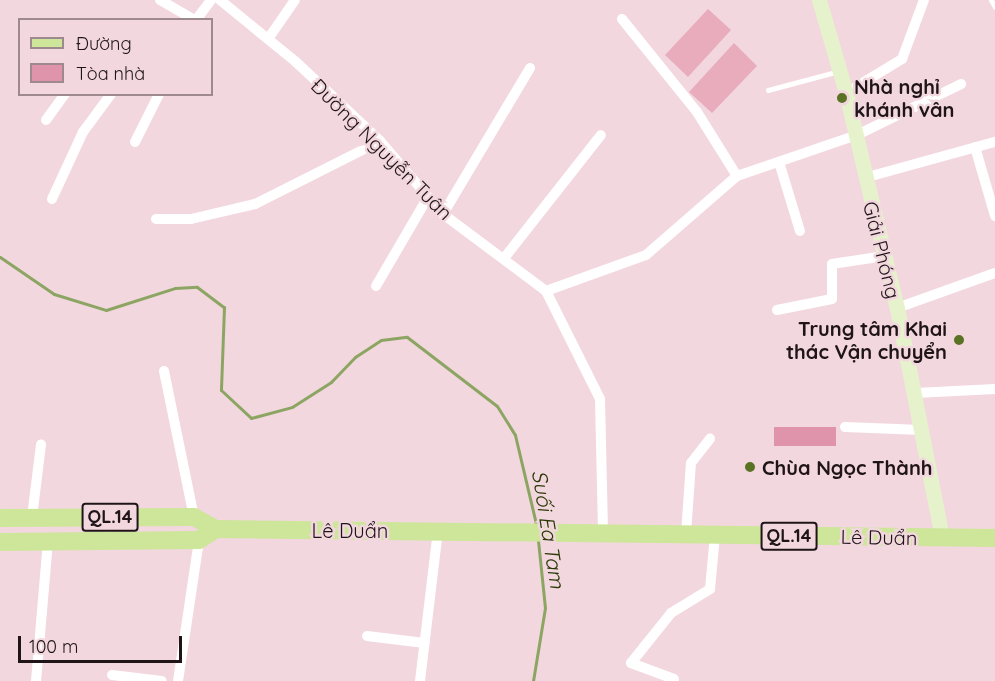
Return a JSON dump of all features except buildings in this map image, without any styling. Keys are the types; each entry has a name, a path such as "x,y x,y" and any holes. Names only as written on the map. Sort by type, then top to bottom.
{"main road":[{"name":"QL.14","path":"0,518 194,517"},
{"path":"194,517 216,530"},
{"name":"Lê Duẩn","path":"216,530 484,530 603,534 995,538"},
{"name":"QL.14","path":"0,542 199,540 216,530"}],"street":[{"path":"160,0 192,18"},
{"path":"197,18 211,0"},
{"name":"Đường Nguyễn Tuân","path":"219,0 268,39 380,141 443,214 505,257 546,291 600,399 603,534"},
{"path":"268,39 295,0"},
{"name":"Giải Phóng","path":"819,0 857,135 864,178 897,308 916,393 942,537"},
{"path":"846,93 902,59 924,0"},
{"path":"622,19 697,112 737,176"},
{"path":"443,214 530,68"},
{"path":"546,291 646,255 737,176 857,135 961,84"},
{"path":"46,120 64,96"},
{"path":"52,199 83,132 110,96"},
{"path":"135,142 158,96"},
{"path":"505,257 601,135"},
{"path":"156,219 191,219 255,204 380,141"},
{"path":"864,178 995,142"},
{"path":"975,147 995,216"},
{"path":"779,162 800,231"},
{"path":"376,286 428,197"},
{"path":"777,310 832,299 832,264 884,256"},
{"path":"897,308 995,273"},
{"path":"164,371 194,517"},
{"path":"916,393 995,389"},
{"path":"845,426 922,430"},
{"path":"686,534 691,463 710,439"},
{"path":"32,517 41,445"},
{"path":"420,681 438,530"},
{"path":"674,679 631,663 671,613 710,589 715,535"},
{"path":"178,681 199,540"},
{"path":"36,681 48,542"},
{"path":"367,636 425,643"},
{"path":"112,675 162,681"}],"lane":[{"path":"991,0 995,7"},
{"path":"768,90 840,70"}],"shaded area":[{"path":"708,9 731,30 688,77 665,55"},
{"path":"734,43 757,66 712,113 689,92"}],"waterway":[{"name":"Suối Ea Tam","path":"0,257 54,294 106,310 175,288 197,287 224,307 221,390 251,418 292,407 331,382 355,357 381,340 407,337 497,406 515,435 537,528"},
{"name":"Suối Ea Tam","path":"533,681 545,608 538,540"}],"place":[{"name":"Nhà nghỉ khánh vân","path":"842,98"},
{"name":"Trung tâm Khai thác Vận chuyển","path":"959,340"},
{"name":"Chùa Ngọc Thành","path":"750,467"}]}
